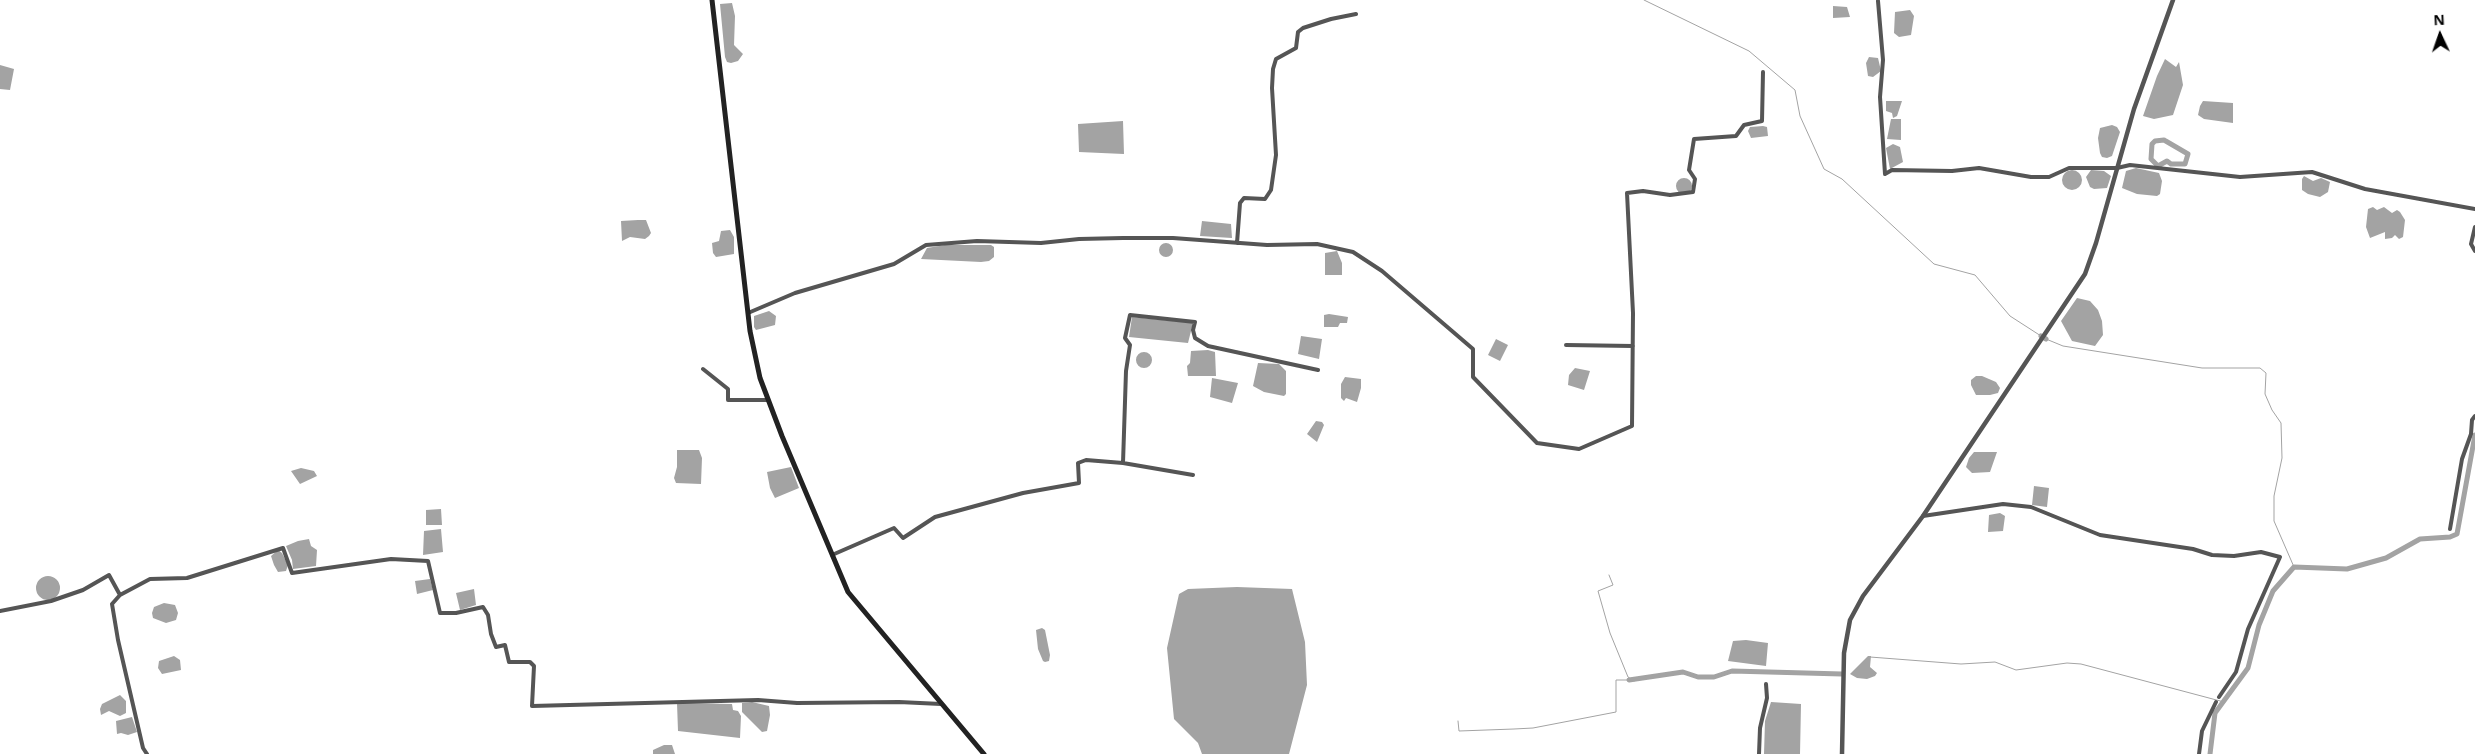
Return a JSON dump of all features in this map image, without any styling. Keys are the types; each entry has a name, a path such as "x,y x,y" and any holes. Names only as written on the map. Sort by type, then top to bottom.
{"main road":[{"path":"712,0 721,61 750,331 760,378 848,592 984,754"}],"street":[{"path":"1842,754 1844,653 1850,620 1863,596 1923,516 2085,274 2096,243 2134,110 2173,0"},
{"path":"1878,1 1882,60 1880,97 1885,174 1892,170 1952,171 1979,168 2031,177 2049,177 2069,168 2117,168 2130,166 2240,177 2312,172 2365,189 2475,209"},
{"path":"1237,243 1240,203 1244,198 1265,199 1271,190 1276,155 1272,88 1273,69 1276,59 1296,48 1298,32 1303,28 1331,19 1356,14"},
{"path":"748,313 795,293 894,264 926,245 977,241 1041,244 1079,239 1123,238 1173,238 1237,243 1317,244 1353,252 1382,271 1473,349 1473,377 1537,443 1579,449 1632,426 1633,346 1627,193 1643,191 1670,196 1693,192 1695,179 1688,170 1694,139 1736,136 1744,125 1762,121 1763,72"},
{"path":"2475,227 2471,244 2475,252"},
{"path":"1123,463 1126,371 1130,345 1125,338 1130,314 1195,322 1192,330 1195,338 1208,346 1318,370"},
{"path":"1566,345 1633,346"},
{"path":"703,369 728,389 728,400 768,400"},
{"path":"2450,528 2462,459 2475,416"},
{"path":"832,555 894,528 904,538 935,517 1023,493 1078,483 1078,463 1086,460 1123,463 1193,475"},
{"path":"1923,516 2003,504 2031,507 2100,535 2193,549 2212,555 2234,556 2261,552 2280,557 2248,629 2236,672 2219,697"},
{"path":"147,754 143,748 118,640 112,604 120,595 137,584 150,579 187,578 212,568 283,548 292,573 391,559 428,561 440,613 456,613 483,607 488,615 491,634 496,646 505,645 509,662 530,662 534,666 532,706 758,700 797,703 899,702 941,704"},
{"path":"0,611 51,601 83,590 109,574 120,595"},
{"path":"1759,754 1760,728 1767,698 1766,684"},
{"path":"2199,754 2202,731 2216,702"}],"shaded area":[{"path":"732,3 735,16 734,45 743,54 738,61 731,63 727,62 725,57 720,4"},
{"path":"1833,6 1847,7 1850,17 1833,18"},
{"path":"1910,10 1914,16 1911,35 1899,37 1894,33 1895,12"},
{"path":"1869,57 1878,58 1881,71 1873,77 1868,76 1866,63"},
{"path":"2165,59 2176,67 2179,62 2183,85 2173,115 2154,119 2143,116 2157,76"},
{"path":"0,65 14,69 10,90 0,89"},
{"path":"1886,101 1902,101 1897,116 1893,118 1892,113 1886,111"},
{"path":"2203,101 2233,103 2233,123 2204,119 2198,115"},
{"path":"1891,119 1901,119 1901,140 1887,139"},
{"path":"1123,121 1124,154 1079,152 1078,124"},
{"path":"2112,125 2117,127 2120,132 2112,156 2102,157 2098,138 2100,128"},
{"path":"1750,127 1767,127 1768,136 1751,138 1748,131"},
{"path":"1893,144 1900,147 1903,162 1890,169 1886,148"},
{"path":"2136,168 2159,173 2162,181 2160,194 2157,196 2137,194 2122,188 2126,171"},
{"path":"2072,170 2079,173 2082,180 2079,187 2072,190 2065,187 2062,180 2065,173"},
{"path":"2091,170 2104,171 2111,176 2107,188 2094,189 2090,187 2086,177"},
{"path":"2304,176 2313,181 2321,178 2330,182 2328,192 2320,197 2308,194 2302,190 2302,179"},
{"path":"1681,178 1687,178 1692,183 1690,192 1681,194 1676,189 1676,183"},
{"path":"2373,207 2377,210 2384,207 2392,213 2397,210 2400,212 2405,220 2403,237 2399,239 2395,235 2392,238 2385,239 2385,232 2370,238 2366,227 2368,209"},
{"path":"646,220 651,233 649,236 645,239 630,237 622,241 621,221"},
{"path":"1202,221 1231,224 1232,238 1200,236"},
{"path":"730,230 734,237 734,254 716,257 713,253 712,243 719,241 721,231"},
{"path":"1163,243 1169,243 1173,250 1169,257 1163,257 1159,253 1159,247"},
{"path":"945,245 991,245 994,247 994,257 989,261 981,262 921,259 927,248"},
{"path":"1337,251 1342,263 1342,275 1325,275 1325,253"},
{"path":"2077,298 2090,301 2098,310 2102,321 2103,335 2095,346 2072,341 2061,321"},
{"path":"769,311 776,316 775,325 756,330 754,327 754,316"},
{"path":"1324,315 1348,317 1347,323 1340,323 1338,327 1324,327"},
{"path":"1132,317 1193,323 1188,343 1129,337"},
{"path":"1301,336 1322,339 1319,359 1298,354"},
{"path":"1496,339 1508,345 1500,361 1488,355"},
{"path":"1208,350 1215,352 1216,376 1188,376 1187,366 1190,363 1191,351"},
{"path":"1144,352 1150,354 1152,360 1150,366 1144,368 1138,366 1136,360 1138,354"},
{"path":"1258,363 1279,364 1286,371 1286,394 1284,396 1264,392 1253,386"},
{"path":"1575,368 1590,371 1584,390 1568,385 1569,375"},
{"path":"1976,376 1982,376 1996,382 2000,388 1998,393 1976,395 1971,385 1971,380"},
{"path":"1345,377 1361,379 1361,388 1357,402 1346,398 1344,401 1341,398 1341,384"},
{"path":"1212,378 1238,383 1232,403 1210,397"},
{"path":"1316,421 1322,422 1324,425 1317,442 1307,434"},
{"path":"677,450 699,450 702,458 701,484 676,483 674,478 677,467"},
{"path":"1974,452 1997,452 1990,472 1972,473 1966,467 1969,458"},
{"path":"791,467 799,488 775,498 770,488 767,472"},
{"path":"301,468 314,471 317,476 300,484 291,471"},
{"path":"2034,486 2049,488 2047,507 2032,505"},
{"path":"441,509 442,525 426,525 426,510"},
{"path":"2000,513 2005,516 2003,531 1988,532 1989,515"},
{"path":"441,529 443,552 423,555 424,531"},
{"path":"309,539 311,546 317,550 316,566 293,569 292,560 286,546"},
{"path":"278,550 282,553 288,565 286,571 278,572 274,565 271,556"},
{"path":"48,576 56,580 60,588 56,596 48,600 40,596 36,588 40,580"},
{"path":"430,579 433,590 417,594 415,581"},
{"path":"1237,587 1292,589 1305,642 1307,685 1289,754 1202,754 1198,743 1174,719 1167,648 1179,594 1188,589"},
{"path":"474,589 476,605 460,610 456,593"},
{"path":"164,603 175,605 178,613 176,620 166,623 153,618 154,607"},
{"path":"1042,628 1045,630 1050,655 1049,661 1045,662 1038,649 1036,630"},
{"path":"1746,640 1768,643 1766,666 1728,661 1733,641"},
{"path":"174,656 180,660 181,670 162,674 158,668 159,661"},
{"path":"1868,656 1871,656 1870,667 1877,673 1875,676 1867,679 1857,678 1850,674"},
{"path":"120,695 126,701 126,713 120,716 109,711 101,715 100,709 102,704"},
{"path":"752,702 769,706 770,715 767,731 762,732 742,712 742,703"},
{"path":"1771,702 1801,704 1800,754 1764,754 1765,721"},
{"path":"677,703 732,704 733,710 738,711 741,716 740,738 678,731"},
{"path":"132,717 137,732 128,735 117,734 116,721"},
{"path":"664,745 672,745 675,754 653,754 653,750"}],"waterway":[{"path":"1644,0 1749,51 1795,90 1800,116 1824,169 1842,179 1934,264 1975,275 2010,316 2041,336"},
{"path":"2164,140 2188,154 2185,164 2171,164 2167,161 2158,166 2151,159 2152,144 2155,141 2164,140"},
{"path":"2041,336 2046,339"},
{"path":"2046,339 2063,346 2202,368 2260,368 2266,373 2265,394 2272,410 2281,423 2282,458 2274,496 2274,521 2294,567"},
{"path":"2210,754 2215,713 2248,668 2259,625 2273,591 2294,567 2347,569 2386,558 2420,539 2450,537 2457,534 2475,435"},
{"path":"1609,575 1613,585 1598,591 1610,633 1628,677 1634,681"},
{"path":"1870,657 1961,664 1995,662 2016,670 2067,663 2081,664 2224,702"},
{"path":"1629,680 1683,672 1698,677 1714,677 1732,671 1842,674"},
{"path":"1458,721 1459,731 1533,728 1616,712 1616,680 1629,680"}]}
